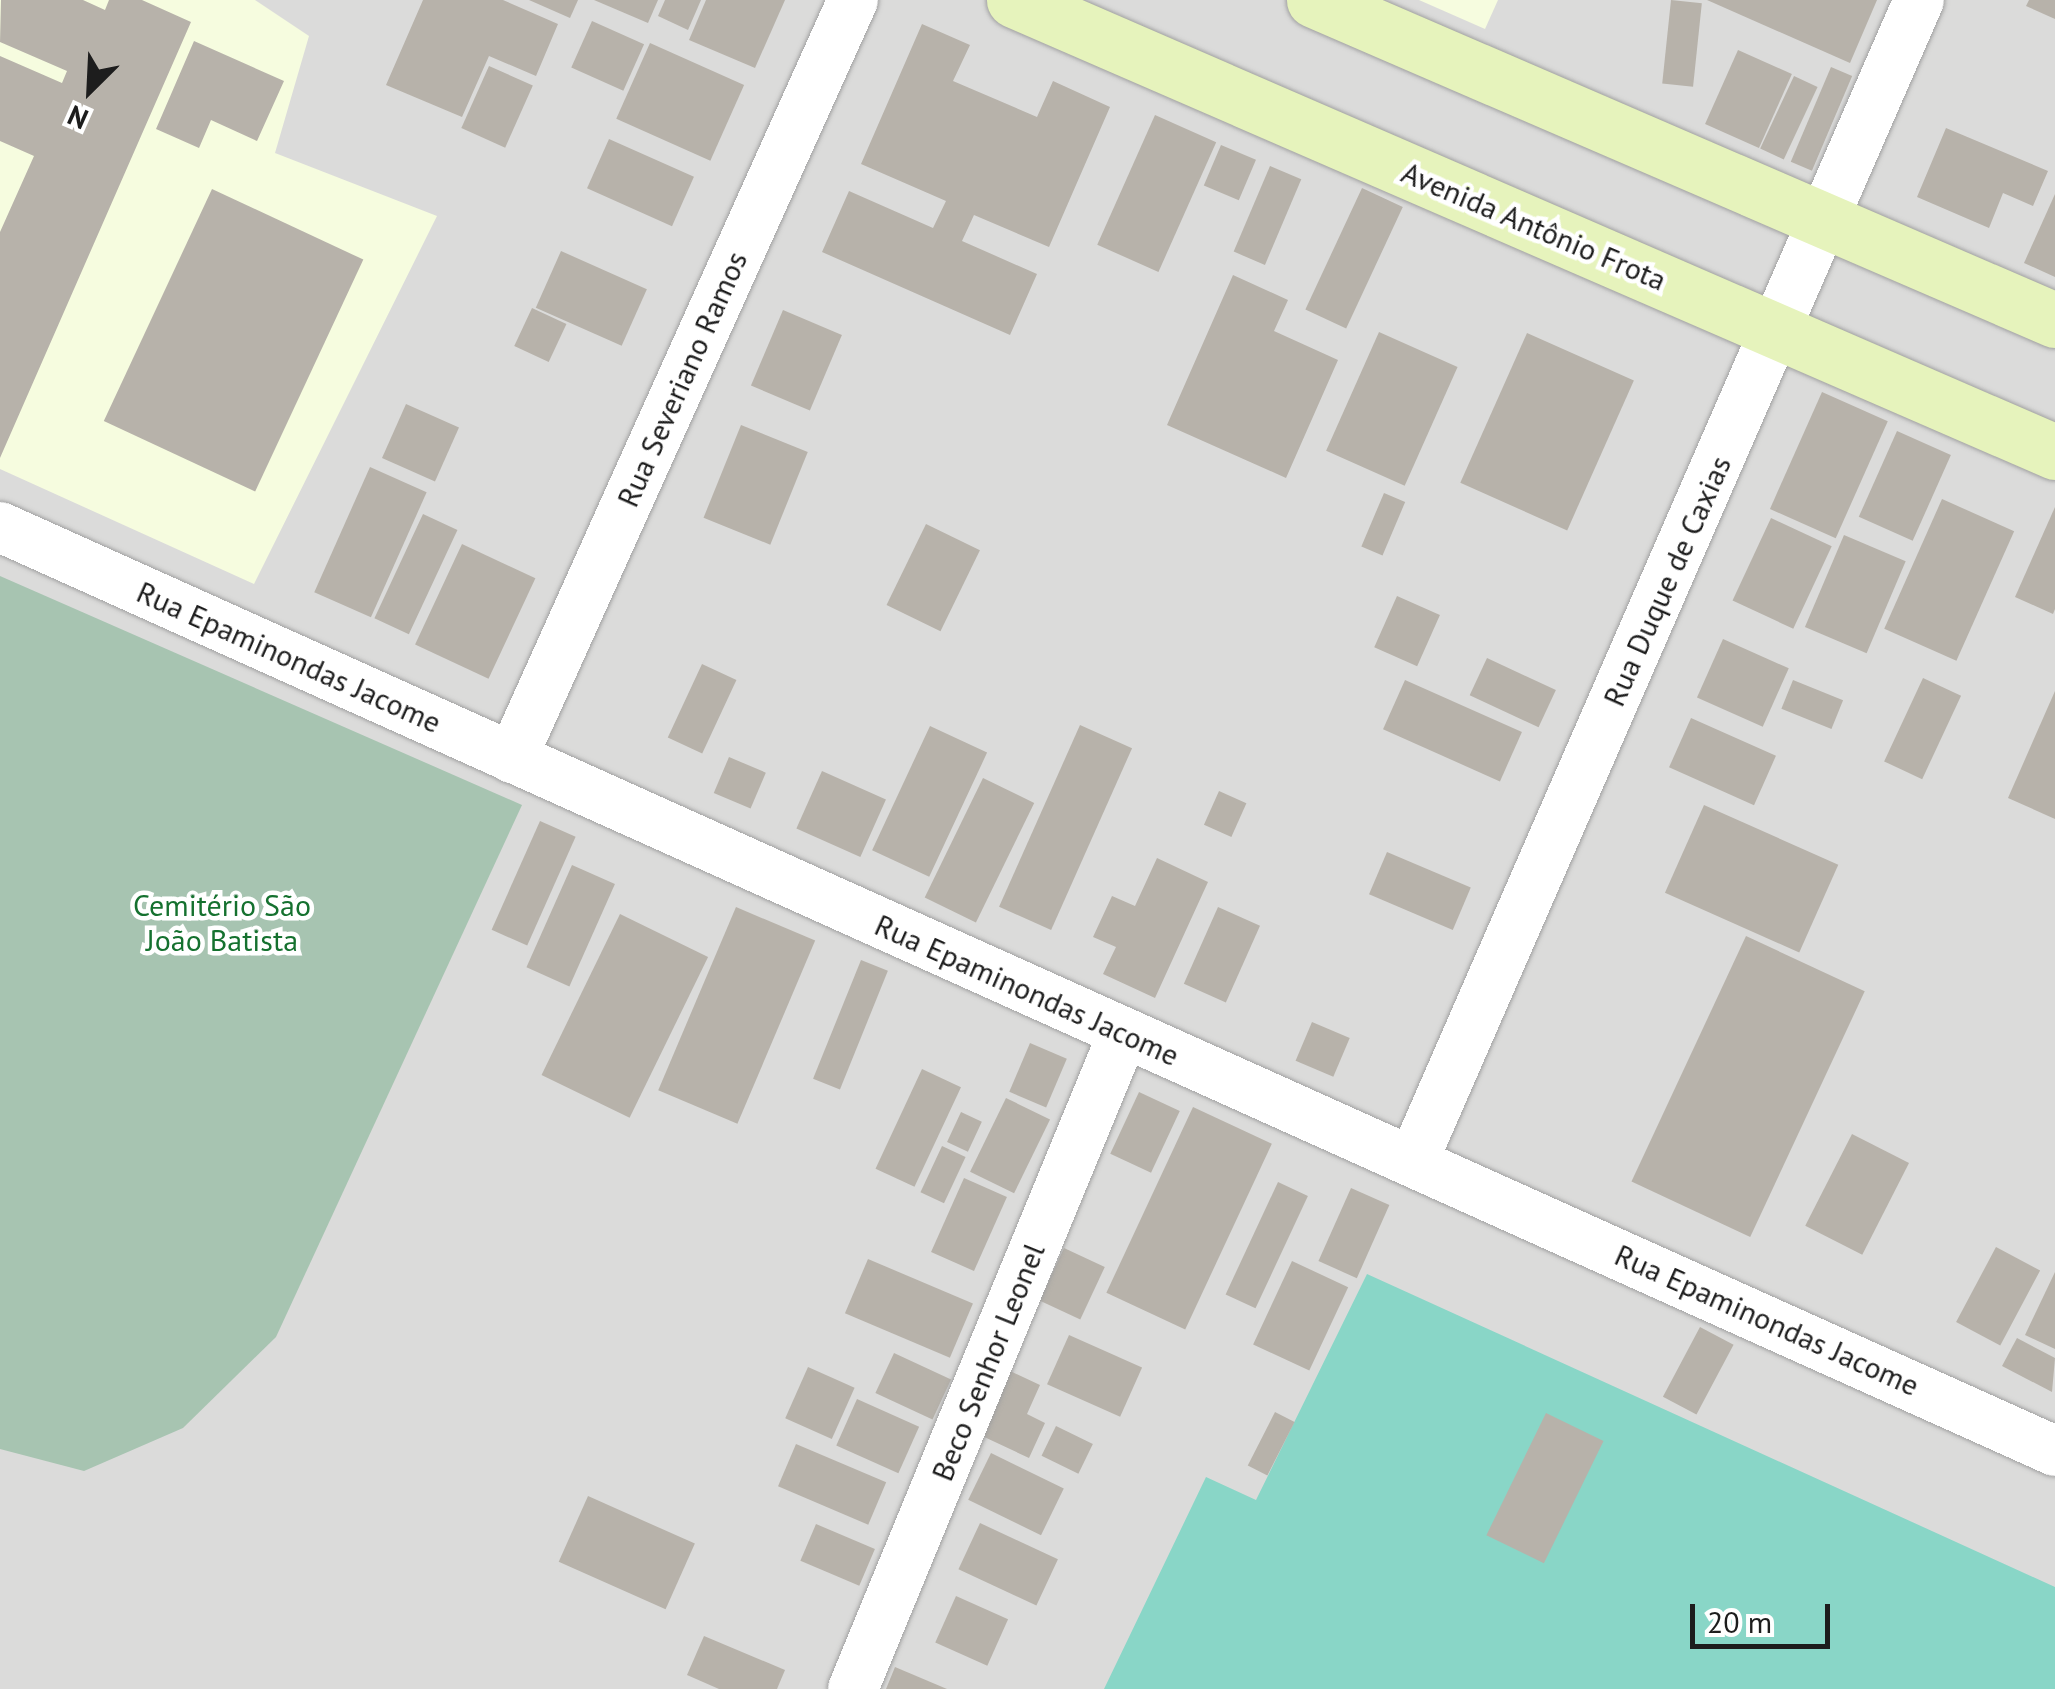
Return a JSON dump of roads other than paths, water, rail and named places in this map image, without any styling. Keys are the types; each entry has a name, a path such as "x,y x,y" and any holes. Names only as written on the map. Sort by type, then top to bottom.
{"main road":[{"name":"Avenida Antônio Frota","path":"1014,0 2055,452"},
{"path":"1314,0 2055,320"}],"street":[{"name":"Rua Severiano Ramos","path":"512,758 853,0"},
{"name":"Rua Duque de Caxias","path":"1413,1161 1919,0"},
{"name":"Rua Epaminondas Jacome","path":"0,527 2055,1451"},
{"name":"Beco Senhor Leonel","path":"852,1689 1123,1034"}],"park label":[{"name":"Cemitério São João Batista","path":"222,922"}]}
